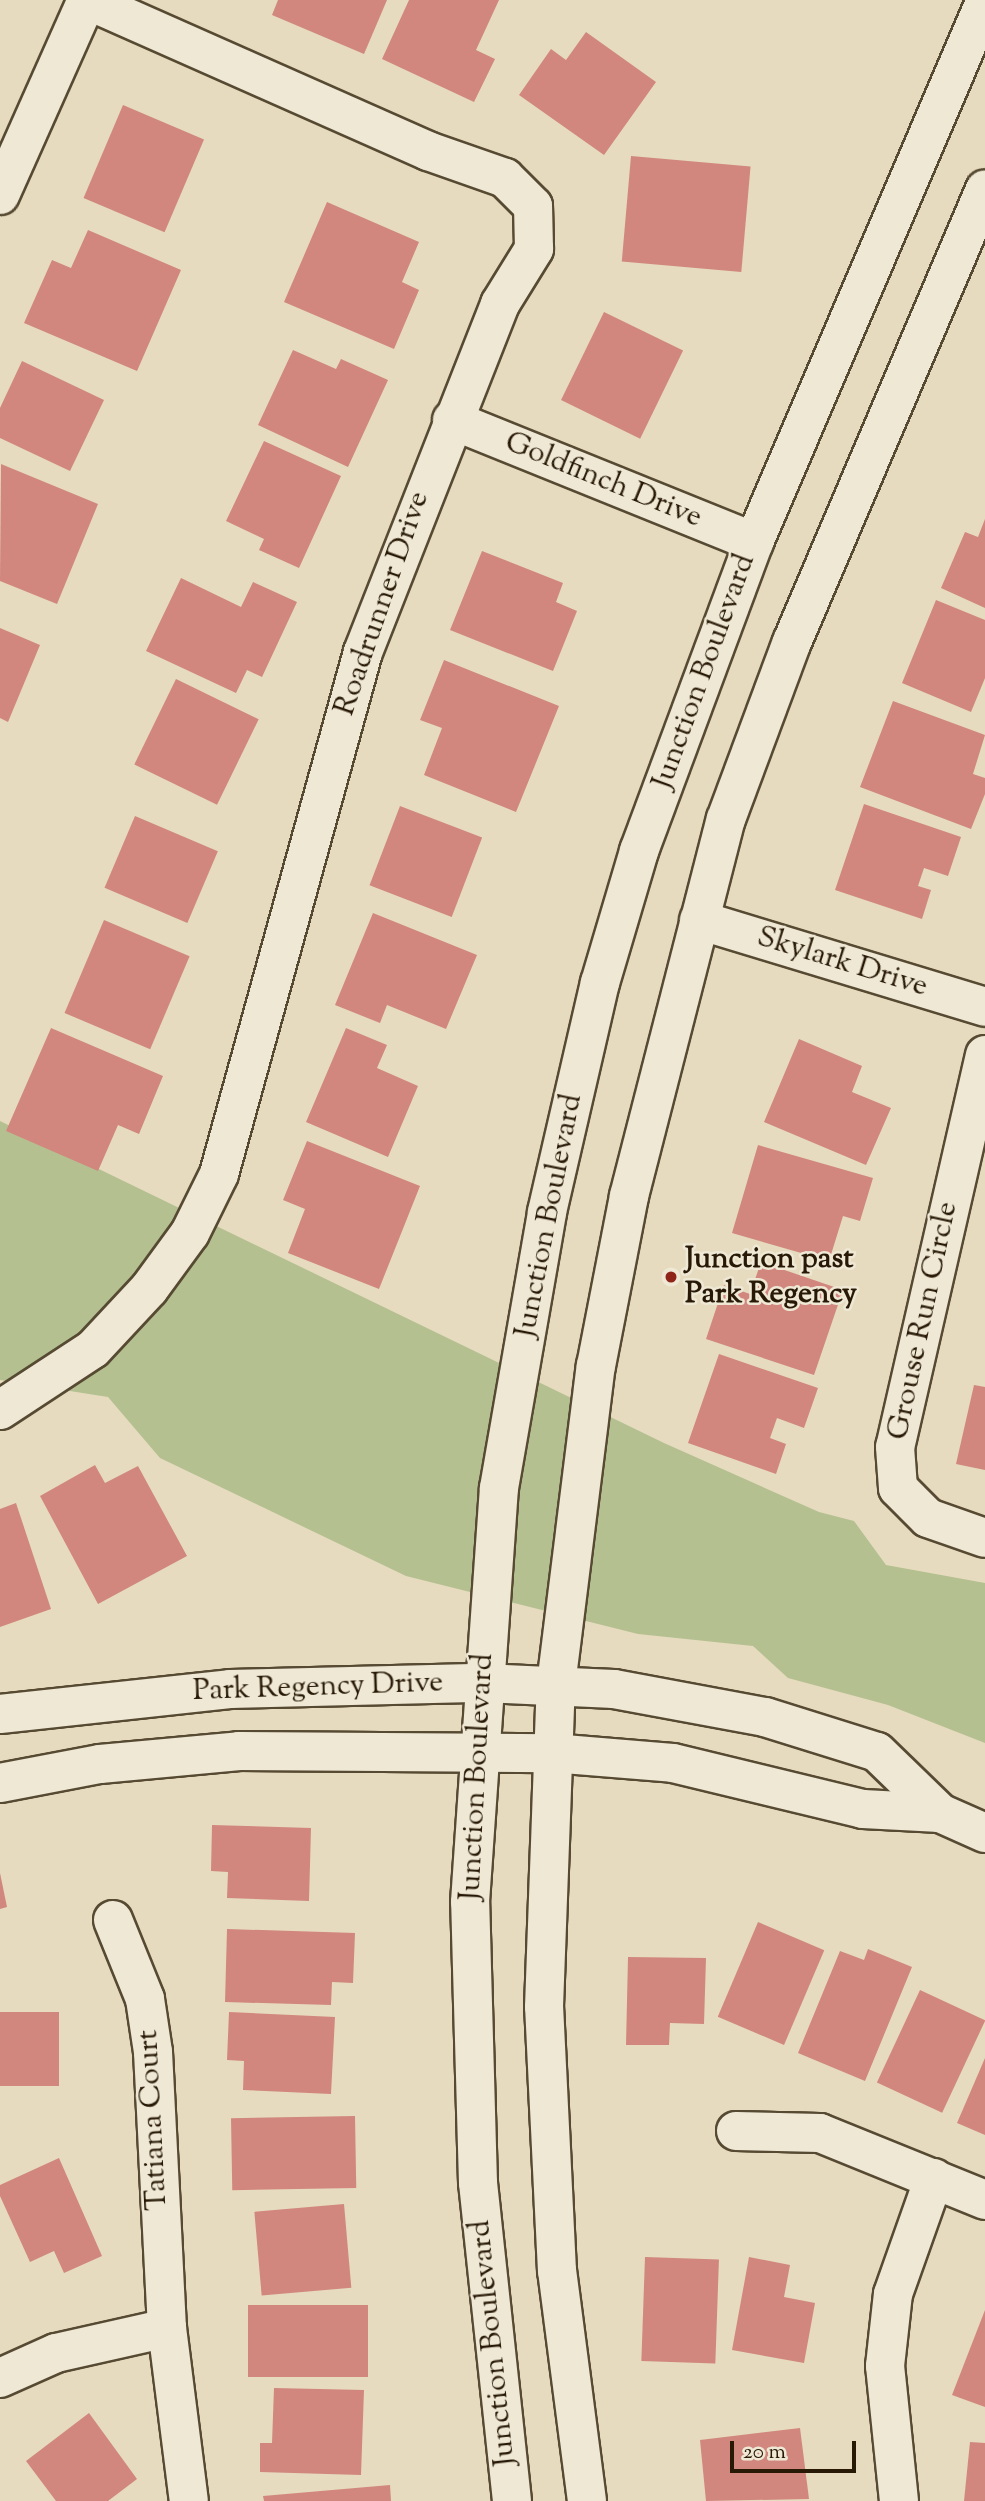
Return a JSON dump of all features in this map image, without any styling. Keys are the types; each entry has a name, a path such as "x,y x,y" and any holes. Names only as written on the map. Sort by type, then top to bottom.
{"street":[{"path":"0,195 87,0"},
{"name":"Roadrunner Drive","path":"0,1410 93,1349 149,1289 190,1233 219,1174 355,677 452,420 500,304 534,249 533,206 505,178 428,151 87,0"},
{"name":"Junction Boulevard","path":"512,2501 478,2183 470,1902 477,1749 505,1451 547,1212 600,983 639,850 754,542 985,2"},
{"path":"587,2501 548,2149 544,2007 556,1685 596,1366 629,1196 726,819 792,642 985,188"},
{"name":"Goldfinch Drive","path":"452,420 754,542"},
{"name":"Skylark Drive","path":"699,920 985,1007"},
{"name":"Grouse Run Circle","path":"985,1055 895,1447 898,1488 928,1518 985,1538"},
{"name":"Park Regency Drive","path":"0,1714 230,1689 483,1683 556,1685 765,1717 877,1752 940,1814"},
{"name":"Park Regency Drive","path":"0,1783 100,1764 239,1751 477,1749 674,1763 863,1809 940,1814 985,1833"},
{"name":"Tatiana Court","path":"113,1920 145,1999 153,2052 167,2328 189,2501"},
{"path":"736,2131 820,2133 985,2200"},
{"path":"899,2501 887,2354 893,2294 934,2178"},
{"path":"0,2378 56,2353 167,2328"}],"green space":[{"path":"0,1121 664,1443 819,1512 854,1521 886,1565 985,1583 985,1743 888,1705 788,1678 753,1646 638,1634 406,1576 160,1458 108,1397 0,1380"}],"building":[{"path":"278,0 387,0 364,54 272,15"},
{"path":"409,0 499,0 476,50 495,59 474,102 382,59"},
{"path":"586,32 656,82 604,155 519,95 551,49 566,60"},
{"path":"123,105 204,139 165,232 84,198"},
{"path":"631,156 751,166 741,272 622,262"},
{"path":"327,202 419,242 402,282 419,290 394,349 284,302"},
{"path":"88,230 181,270 137,371 24,323 52,260 71,268"},
{"path":"604,312 683,351 640,439 561,400"},
{"path":"293,350 336,369 341,359 388,380 348,467 258,425"},
{"path":"22,361 104,400 70,471 0,438 0,408"},
{"path":"264,441 341,476 299,568 259,550 264,539 226,521"},
{"path":"1,464 98,504 57,604 0,581"},
{"path":"985,519 985,608 941,588 965,532 978,537"},
{"path":"482,551 563,583 556,602 577,611 553,671 450,630"},
{"path":"181,578 241,607 253,582 297,602 262,677 247,670 236,693 146,651"},
{"path":"936,600 985,620 985,678 971,712 902,683"},
{"path":"0,628 40,645 8,722 0,718"},
{"path":"444,660 559,706 516,812 424,775 442,728 420,720"},
{"path":"176,679 259,719 217,805 134,764"},
{"path":"893,701 985,735 973,774 985,778 985,794 971,829 860,787"},
{"path":"864,804 961,837 948,876 924,868 918,886 931,890 922,919 835,890"},
{"path":"400,806 482,838 452,917 370,885"},
{"path":"135,816 218,851 187,923 105,888"},
{"path":"373,913 477,955 446,1029 387,1005 380,1023 335,1005"},
{"path":"104,920 190,956 150,1049 65,1013"},
{"path":"51,1028 163,1076 139,1134 118,1125 98,1171 6,1131"},
{"path":"346,1028 387,1045 377,1068 418,1086 388,1157 306,1122"},
{"path":"799,1039 862,1066 852,1092 891,1108 866,1165 764,1122"},
{"path":"307,1141 420,1186 379,1289 288,1253 305,1209 283,1200"},
{"path":"758,1145 873,1178 860,1221 843,1216 829,1261 732,1233"},
{"path":"761,1262 843,1290 814,1375 706,1339 724,1285 750,1294"},
{"path":"719,1354 818,1388 804,1428 777,1418 770,1438 786,1444 776,1474 688,1443"},
{"path":"974,1385 985,1387 985,1470 956,1464"},
{"path":"95,1465 105,1483 138,1466 187,1556 98,1604 40,1496"},
{"path":"16,1503 51,1609 0,1627 0,1509"},
{"path":"212,1825 311,1828 309,1901 227,1898 228,1872 211,1871"},
{"path":"0,1873 7,1907 0,1909"},
{"path":"758,1922 824,1950 784,2045 718,2017"},
{"path":"227,1929 355,1933 353,1983 332,1982 331,2005 225,2002"},
{"path":"868,1949 912,1967 865,2081 798,2053 840,1951 864,1960"},
{"path":"628,1957 706,1958 704,2024 670,2023 669,2045 626,2045"},
{"path":"920,1990 985,2020 942,2113 877,2082"},
{"path":"0,2012 59,2012 59,2086 0,2086"},
{"path":"229,2012 335,2017 331,2094 243,2090 244,2061 227,2060"},
{"path":"985,2058 985,2135 957,2123"},
{"path":"355,2116 356,2188 232,2190 231,2118"},
{"path":"59,2158 102,2256 64,2273 54,2251 30,2262 0,2196 0,2185"},
{"path":"344,2204 351,2288 262,2296 254,2212"},
{"path":"645,2257 719,2260 715,2364 641,2361"},
{"path":"749,2257 790,2265 784,2297 815,2303 804,2363 732,2350"},
{"path":"248,2305 368,2305 368,2377 248,2377"},
{"path":"985,2310 985,2407 952,2395"},
{"path":"274,2388 364,2390 361,2475 260,2472 260,2443 272,2443"},
{"path":"89,2413 137,2479 108,2501 56,2501 26,2461"},
{"path":"800,2428 809,2499 706,2501 700,2440"},
{"path":"970,2442 985,2443 985,2501 964,2501"},
{"path":"390,2485 391,2501 264,2501 263,2496"}],"place":[{"name":"Junction past Park Regency","path":"671,1277"}]}
